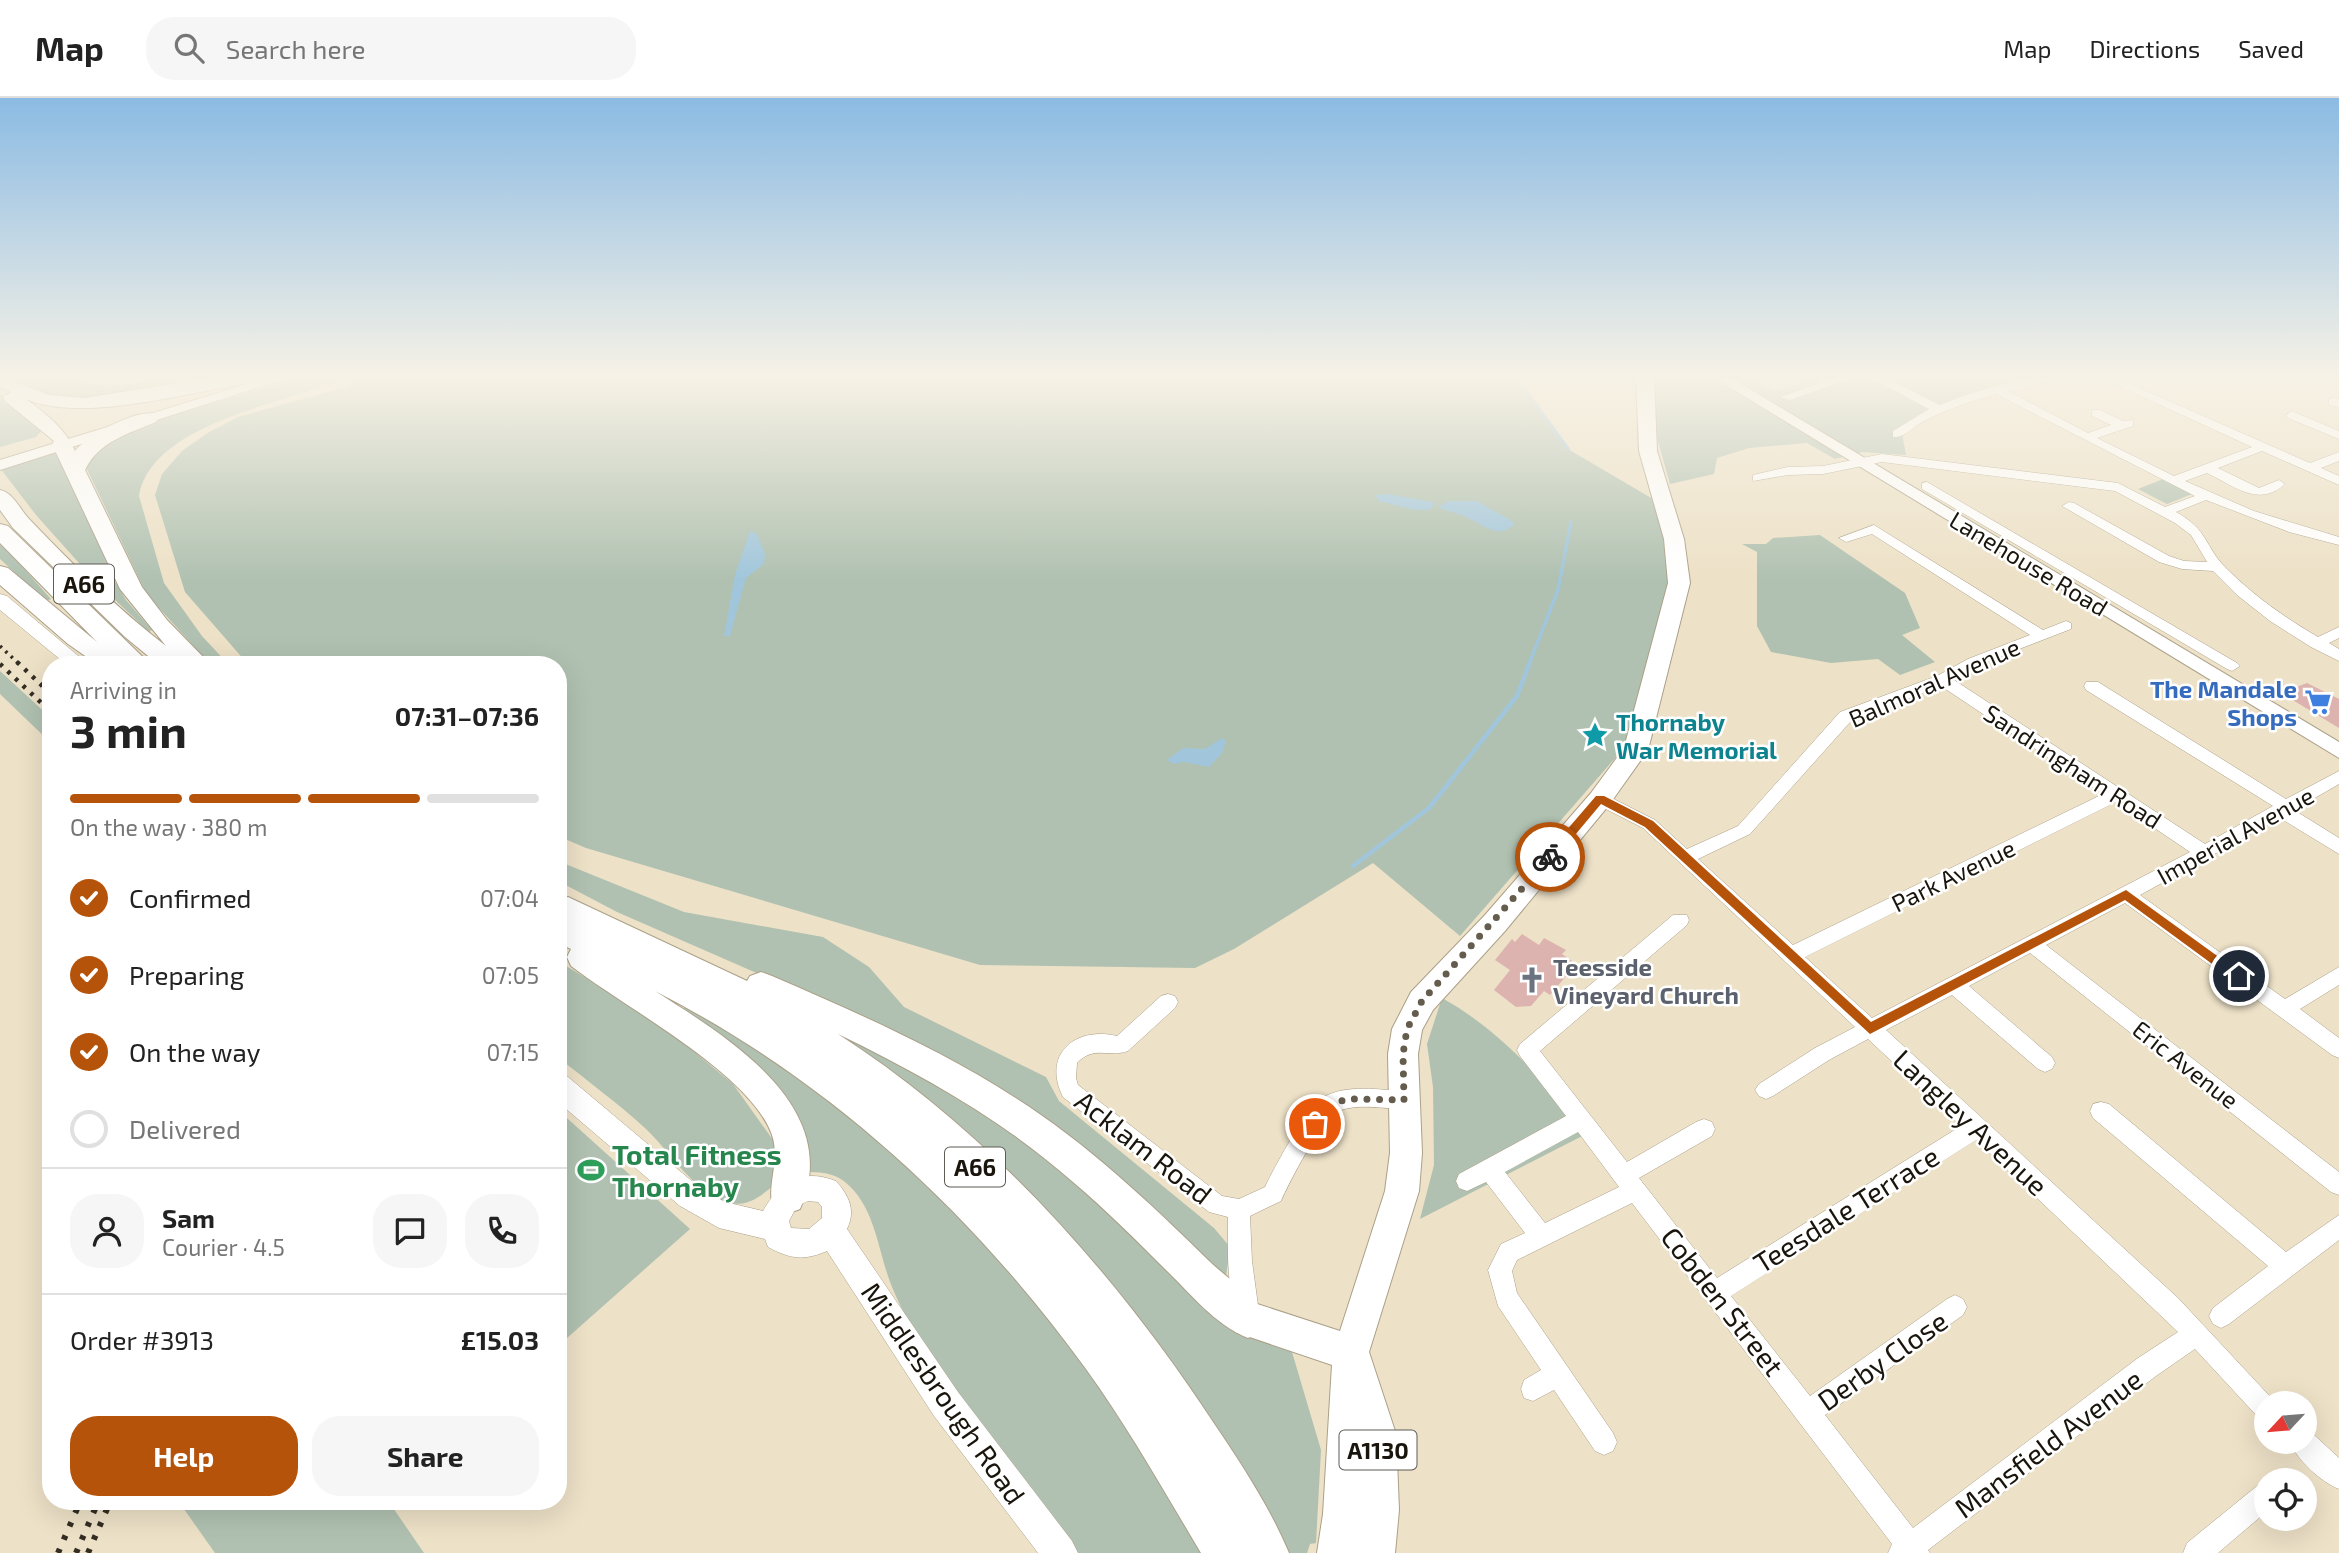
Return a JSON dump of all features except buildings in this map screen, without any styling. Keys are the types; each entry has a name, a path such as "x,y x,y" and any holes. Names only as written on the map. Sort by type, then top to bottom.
{"highway":[{"name":"A66","path":"58,444 75,469 131,589 159,625 189,656"},
{"path":"75,469 85,449 92,444"},
{"name":"A66","path":"0,496 21,523 133,632 164,656"},
{"name":"A66","path":"0,531 128,656"},
{"path":"0,573 76,639 101,656"},
{"path":"567,920 634,927 893,1044 959,1079 1074,1160 1181,1260 1221,1302 1248,1319"},
{"name":"A66","path":"567,922 795,1055 858,1101 929,1165 988,1223 1105,1362 1164,1451 1225,1553"},
{"name":"A66","path":"567,922 776,1011 844,1055 904,1100 1036,1229 1131,1338 1193,1428 1267,1553"},
{"path":"567,928 590,964 710,1042 764,1096 790,1139 794,1164 781,1212"}],"main road":[{"name":"A1130","path":"1337,1553 1343,1514 1351,1352 1402,1191 1406,1153 1403,1054 1407,1029 1422,1001 1495,923 1600,799 1636,750 1679,583 1674,539 1648,444"},
{"path":"0,600 68,656"},
{"path":"567,1093 690,1197 719,1214 781,1212 807,1188 817,1188 833,1196 838,1213 831,1231 814,1244 794,1246 779,1237 781,1212"},
{"name":"Middlesbrough Road","path":"831,1231 946,1404 1060,1553"},
{"path":"1248,1319 1294,1336 1351,1352"},
{"name":"A1130","path":"1351,1352 1377,1434 1379,1510 1376,1553"}],"street":[{"path":"7,457 54,444"},
{"name":"Lanehouse Road","path":"1831,444 2339,751"},
{"path":"2096,444 2137,479 2167,511 2196,532 2217,567 2275,618 2339,656"},
{"path":"2255,444 2339,481"},
{"path":"2175,481 2262,447"},
{"path":"2311,468 2339,456"},
{"path":"1758,478 1882,458 2175,481 2205,496 2291,530 2339,541"},
{"path":"2207,468 2259,493 2279,484"},
{"path":"1927,486 1959,499 2061,565 2232,666"},
{"path":"2167,511 2205,496"},
{"path":"2069,506 2094,527 2164,559 2182,565 2217,567"},
{"path":"1846,538 1874,529 2041,635"},
{"path":"2043,572 2061,565"},
{"name":"Balmoral Avenue","path":"1685,857 1744,830 1846,716 1943,680 1973,662 2066,626"},
{"path":"2316,644 2339,632"},
{"path":"2190,642 2209,635"},
{"name":"Sandringham Road","path":"1943,680 2204,852"},
{"path":"2092,686 2339,847"},
{"name":"Imperial Avenue","path":"1766,1090 1822,1054 2126,894 2339,777"},
{"name":"Park Avenue","path":"1791,955 2116,795"},
{"name":"Langley Avenue","path":"1600,799 1649,824 2196,1334 2254,1394"},
{"path":"2126,894 2339,1049"},
{"name":"Cobden Street","path":"1680,920 1527,1050 1808,1412 1910,1551"},
{"name":"Eric Avenue","path":"2032,944 2339,1185"},
{"path":"2284,1009 2339,975"},
{"path":"1954,985 2045,1063"},
{"name":"Acklam Road","path":"1168,1002 1121,1045 1107,1040 1080,1048 1071,1054 1063,1079 1070,1091 1217,1205 1239,1209 1259,1203 1273,1194 1287,1162 1329,1104 1349,1099 1404,1100"},
{"path":"2101,1111 2285,1266"},
{"path":"1467,1181 1581,1119"},
{"name":"Teesdale Terrace","path":"1716,1292 1977,1128"},
{"path":"1604,1442 1506,1298 1500,1270 1509,1252 1631,1182 1704,1129"},
{"path":"1490,1170 1541,1236"},
{"path":"1239,1209 1240,1261 1248,1319"},
{"path":"2221,1316 2339,1226"},
{"name":"Derby Close","path":"1808,1412 1955,1307"},
{"name":"Mansfield Avenue","path":"1910,1551 2147,1367 2196,1334"},
{"path":"1532,1389 1558,1374"},
{"path":"2316,1454 2339,1476"},
{"path":"2197,1553 2254,1505"}],"green space":[{"path":"101,444 177,444 149,470 139,496 164,583 202,636 221,656 203,656 147,595 84,463 88,451"},
{"path":"192,444 1564,444 1568,449 1658,502 1667,536 1671,582 1623,749 1460,936 1373,863 1234,949 1195,968 980,965 586,848 567,840 567,656 241,656 185,592 155,495 162,474 182,451"},
{"path":"1659,444 1797,444 1749,448 1717,458 1714,474 1670,484"},
{"path":"1809,444 1904,444 1906,455 1862,452 1835,459"},
{"path":"59,450 114,580 126,600 152,630 149,632 96,582 36,515 0,468"},
{"path":"2163,479 2192,494 2167,504 2138,489"},
{"path":"1820,535 1905,593 1920,628 1902,635 1935,662 1900,675 1878,659 1831,663 1771,652 1757,626 1757,552 1742,544 1766,544 1773,538"},
{"path":"0,542 51,599 46,601 0,559"},
{"path":"0,671 42,710 42,734 0,694"},
{"path":"567,865 684,912 823,937 869,967 904,1007 1046,1077 1059,1101 1214,1228 1230,1247 1224,1292 1124,1191 768,978 617,912 567,886"},
{"path":"567,966 657,1021 733,1084 778,1147 774,1185 749,1202 735,1204 720,1200 699,1187 646,1129 567,1064"},
{"path":"1442,998 1464,1011 1503,1042 1590,1132 1420,1219 1434,1165 1433,1087 1427,1044"},
{"path":"687,1006 786,1062 940,1190 1087,1362 1202,1553 1075,1553 919,1340 892,1287 870,1217 855,1192 836,1176 805,1172 798,1142 680,1011"},
{"path":"832,1027 891,1056 1038,1148 1239,1328 1292,1352 1321,1450 1316,1543 1310,1544 1307,1553 1285,1553 829,1033"},
{"name":"Total Fitness Thornaby","path":"567,1118 690,1229 567,1338"},
{"path":"185,1510 394,1510 424,1553 215,1553"}],"water":[{"path":"1389,494 1436,503 1429,510 1415,510 1379,501 1375,495"},
{"path":"1449,501 1477,501 1515,523 1504,531 1492,530 1438,507"},
{"path":"750,531 757,534 765,554 764,564 746,578 730,636 724,636 735,575"},
{"path":"1222,738 1226,741 1222,753 1209,767 1184,762 1174,764 1167,760 1183,748 1205,749"}],"waterway":[{"path":"1564,444 1568,449"},
{"path":"1529,664 1558,590 1571,522"},
{"path":"1353,866 1429,808 1517,696 1530,662"}],"railway":[{"path":"0,646 19,664"},
{"path":"17,662 42,686"},
{"path":"0,664 42,704"},
{"path":"58,1553 77,1510"},
{"path":"76,1553 95,1510"},
{"path":"88,1553 107,1510"}],"way so far":[{"path":"1315,1124 1329,1104 1349,1099 1404,1100 1403,1054 1407,1029 1422,1001 1495,923 1550,857"}],"place":[{"name":"The Mandale Shops","path":"2318,702"},
{"name":"Thornaby War Memorial","path":"1595,735"},
{"name":"Teesside Vineyard Church","path":"1532,980"},
{"name":"Total Fitness Thornaby","path":"591,1170"}],"route":[{"path":"1550,857 1600,799 1649,824 1870,1029 2126,894 2239,976"}]}
